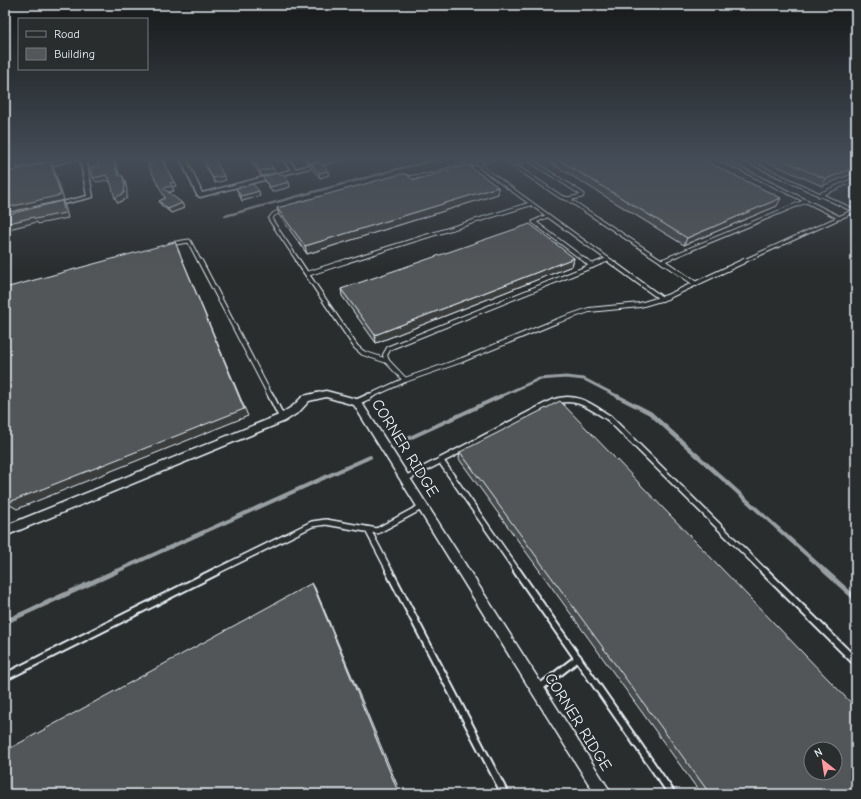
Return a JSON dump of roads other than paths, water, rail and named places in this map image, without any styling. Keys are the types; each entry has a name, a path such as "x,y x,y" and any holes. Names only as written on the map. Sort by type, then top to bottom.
{"street":[{"path":"44,208 90,197 90,195"},
{"name":"CORNER RIDGE","path":"5,531 282,418 296,409 306,398 326,394 357,402 604,794"}],"lane":[{"path":"518,195 662,299"},
{"path":"559,195 568,199 696,284"},
{"path":"568,199 582,195"},
{"path":"794,195 840,218"},
{"path":"822,195 855,211"},
{"path":"662,261 806,201"},
{"path":"307,274 530,204"},
{"path":"290,208 275,213 270,219 356,347 363,353 387,361"},
{"path":"357,402 405,380 462,360 557,321 589,310 640,305 662,299 855,211"},
{"path":"547,216 534,222 592,266"},
{"path":"167,244 189,241 282,418"},
{"path":"405,380 387,361 385,355 389,348 608,260"},
{"path":"405,479 544,408 554,401 578,399 609,418 856,662"},
{"path":"441,461 672,794"},
{"path":"5,678 312,524 326,522 377,531 423,506"},
{"path":"368,530 505,794"},
{"path":"538,689 578,658"}],"waterway":[{"path":"225,216 301,195"},
{"path":"499,397 539,379 566,377 584,379 619,397"},
{"path":"401,442 501,396"},
{"path":"617,396 650,413 826,572"},
{"path":"115,572 370,457"},
{"path":"5,622 117,571"},
{"path":"825,571 856,599"}]}
